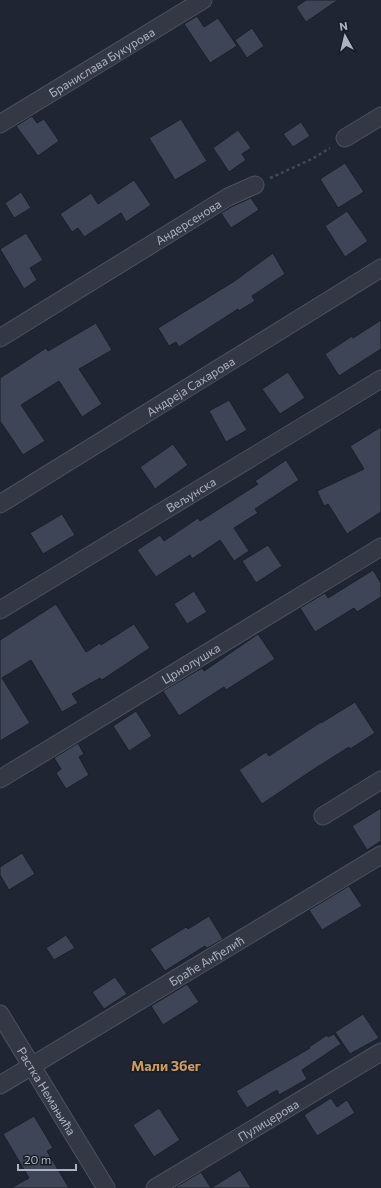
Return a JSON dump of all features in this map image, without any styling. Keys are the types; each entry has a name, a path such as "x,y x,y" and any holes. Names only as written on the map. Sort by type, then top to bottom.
{"street":[{"name":"Бранислава Букурова","path":"0,124 203,0"},
{"path":"345,138 381,116"},
{"name":"Андерсенова","path":"0,338 228,197 255,185"},
{"name":"Андреја Сахарова","path":"0,504 381,268"},
{"name":"Вељунска","path":"0,610 381,379"},
{"name":"Црнолушка","path":"0,779 381,547"},
{"path":"323,816 381,780"},
{"name":"Браће Анђелић","path":"0,1085 381,855"},
{"name":"Растка Немањића","path":"2,1023 32,1066 106,1188"},
{"name":"Пулицерова","path":"155,1188 381,1052"}],"path":[{"path":"255,185 312,159 345,138"}],"building":[{"path":"306,0 338,0 306,22 296,7"},
{"path":"197,16 204,27 218,18 237,46 210,63 184,24"},
{"path":"252,28 264,46 247,58 235,40"},
{"path":"32,116 37,123 44,119 59,141 38,156 16,126"},
{"path":"181,119 207,161 175,180 149,138"},
{"path":"301,122 310,136 293,147 283,134"},
{"path":"238,130 251,148 242,154 246,160 229,172 213,148"},
{"path":"345,163 364,192 338,208 320,179"},
{"path":"134,180 151,205 126,222 121,213 84,237 78,228 72,232 60,214 91,193 98,204"},
{"path":"21,192 31,208 14,218 5,203"},
{"path":"251,198 259,210 231,228 221,213"},
{"path":"347,211 368,241 345,257 325,226"},
{"path":"26,233 43,260 30,268 37,280 24,289 0,249"},
{"path":"273,253 285,274 252,296 255,301 239,311 238,309 179,347 176,342 169,346 158,328 233,282"},
{"path":"381,320 381,349 339,376 325,354 352,336 353,338"},
{"path":"96,323 112,350 79,369 102,404 82,417 59,381 21,405 45,441 23,455 0,421 0,378 46,348 48,351"},
{"path":"288,372 305,398 280,414 262,389"},
{"path":"229,400 247,430 226,442 209,411"},
{"path":"381,427 381,512 347,534 328,504 324,506 317,491 364,469 350,446"},
{"path":"173,444 188,465 155,489 140,467"},
{"path":"286,460 299,480 255,509 258,513 234,528 249,551 234,561 220,540 192,559 190,555 156,577 137,550 160,535 164,541 198,518 200,521 258,484 255,481"},
{"path":"62,514 75,535 43,554 30,533"},
{"path":"268,545 282,566 256,583 242,561"},
{"path":"373,570 381,583 381,597 357,612 354,608 315,632 300,608 325,593 328,598"},
{"path":"194,591 207,612 187,624 174,604"},
{"path":"56,604 86,652 100,643 101,645 134,624 150,648 102,680 100,678 72,694 78,703 62,712 31,660 2,678 30,723 0,741 0,640"},
{"path":"258,634 275,659 226,690 224,687 179,716 163,691 202,668 204,671"},
{"path":"355,702 375,733 350,749 349,747 262,804 239,770 266,752 269,756"},
{"path":"136,711 152,736 129,751 113,726"},
{"path":"78,743 84,754 79,757 89,775 66,789 56,773 61,769 54,758"},
{"path":"381,808 381,841 367,850 352,826"},
{"path":"22,853 35,874 9,890 0,875 0,867"},
{"path":"349,886 362,906 322,930 309,910"},
{"path":"209,916 223,939 207,948 205,946 165,971 150,949 186,927 188,929"},
{"path":"66,935 75,948 54,960 46,948"},
{"path":"115,977 127,994 104,1009 92,992"},
{"path":"187,984 199,1002 163,1025 151,1006"},
{"path":"363,1014 379,1038 350,1054 335,1032"},
{"path":"334,1034 341,1044 302,1070 307,1079 279,1095 277,1090 247,1108 236,1091 310,1048 309,1047 327,1035 328,1037"},
{"path":"331,1098 337,1107 347,1100 355,1113 317,1136 304,1115"},
{"path":"159,1108 180,1140 154,1157 133,1125"},
{"path":"34,1116 53,1148 47,1151 69,1188 11,1188 29,1178 3,1134"},
{"path":"240,1170 251,1188 211,1188"},
{"path":"201,1172 211,1188 174,1188"}],"district":[{"name":"Мали Збег","path":"166,1065"}]}
